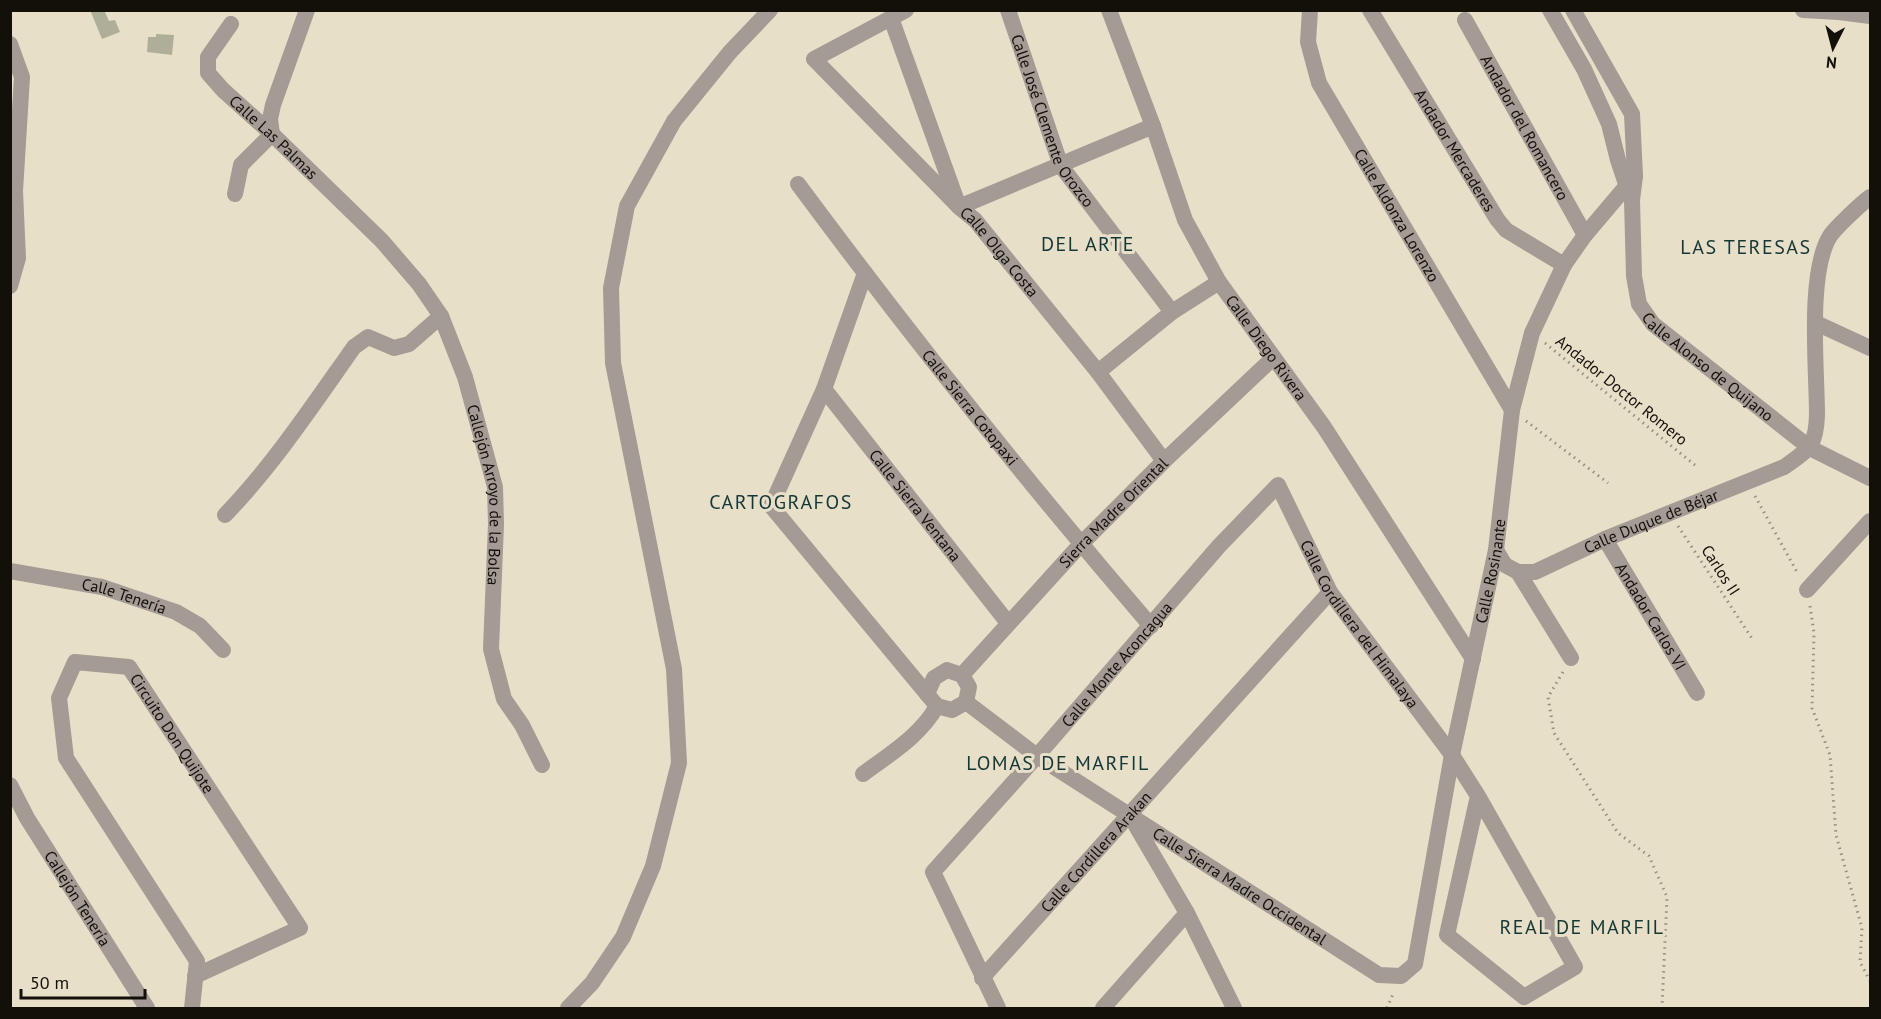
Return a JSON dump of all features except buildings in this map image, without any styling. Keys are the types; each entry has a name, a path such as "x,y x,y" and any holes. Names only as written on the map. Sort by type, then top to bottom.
{"street":[{"path":"235,194 241,165 272,134 270,119 273,105 307,10"},
{"path":"568,1008 592,983 623,937 653,866 679,763 674,669 613,363 611,288 627,206 674,121 730,52 770,10"},
{"name":"Calle José Clemente Orozco","path":"1008,10 1062,166 1172,312"},
{"name":"Calle Diego Rivera","path":"1108,10 1153,126 1185,220 1219,282 1324,427 1473,659"},
{"name":"Calle Aldonza Lorenzo","path":"1310,10 1308,42 1319,83 1512,410"},
{"name":"Andador Mercaderes","path":"1370,10 1497,219 1506,230 1564,265"},
{"name":"Calle Alonso de Quijano","path":"1550,10 1584,69 1609,124 1630,180"},
{"name":"Calle Alonso de Quijano","path":"1573,10 1632,114 1630,180 1634,276 1639,304 1653,324 1810,448 1870,478"},
{"path":"1803,10 1839,11 1870,16"},
{"path":"899,14 959,207 1062,166 1153,126"},
{"name":"Calle Olga Costa","path":"899,14 814,59 959,207 975,220 1098,372 1164,460"},
{"name":"Andador del Romancero","path":"1465,20 1585,235"},
{"name":"Calle Las Palmas","path":"231,24 208,57 208,73 223,90 272,134 382,241"},
{"path":"10,44 22,77 15,191 18,258 10,286"},
{"name":"Calle Rosinante","path":"1401,976 1415,963 1452,755 1496,550 1512,410 1532,333 1564,265 1585,235 1630,180"},
{"name":"Calle Sierra Cotopaxi","path":"798,184 865,273 1081,544 1152,626"},
{"path":"1810,448 1816,434 1816,323 1819,266 1830,235 1870,197"},
{"name":"Callejón Arroyo de la Bolsa","path":"382,241 419,284 441,315 465,376 495,487 496,524 491,648 504,699 522,725 542,765"},
{"path":"863,774 903,744 929,720 932,700 934,678 947,670 962,675 969,687 966,702 952,710 932,700 771,506 824,389 865,273"},
{"path":"1098,372 1172,312 1219,282"},
{"path":"225,515 249,490 291,436 354,347 368,337 394,348 409,344 441,315"},
{"path":"1816,323 1870,348"},
{"name":"Sierra Madre Oriental","path":"962,675 1081,544 1164,460 1273,358"},
{"name":"Calle Sierra Ventana","path":"824,389 1008,623"},
{"name":"Calle Duque de Béjar","path":"1518,572 1535,572 1605,539 1784,467 1810,448"},
{"name":"Calle Cordillera del Himalaya","path":"1278,485 1330,592 1452,755 1478,796 1575,967 1524,996 1447,935 1478,796"},
{"name":"Calle Monte Aconcagua","path":"982,978 933,872 1152,626 1219,546 1278,485"},
{"path":"1807,590 1870,521"},
{"name":"Andador Carlos VI","path":"1605,539 1697,693"},
{"path":"1496,550 1505,565 1518,572 1570,658"},
{"name":"Calle Tenería","path":"10,571 102,587 176,612 200,626 223,650"},
{"name":"Calle Cordillera Arakan","path":"982,978 1330,592"},
{"name":"Circuito Don Quijote","path":"192,1008 195,976 197,960 66,758 59,698 75,662 129,667 300,928 195,976"},
{"name":"Calle Sierra Madre Occidental","path":"966,702 1037,756 1379,975 1401,976"},
{"name":"Callejón Tenería","path":"10,785 27,818 147,1008"},
{"path":"1130,816 1187,913 1234,1008"},
{"path":"1103,1008 1187,913"},
{"path":"982,978 998,1008"}],"path":[{"name":"Andador Doctor Romero","path":"1532,333 1696,466"},
{"path":"1512,410 1608,483"},
{"path":"1747,482 1807,590 1814,633 1812,708 1830,754 1836,835 1862,928 1860,962 1870,981"},
{"name":"Carlos II","path":"1670,513 1752,640"},
{"path":"1570,658 1548,697 1554,733 1618,833 1649,856 1667,897 1662,1008"}],"district":[{"name":"DEL ARTE","path":"1088,244"},
{"name":"LAS TERESAS","path":"1746,247"},
{"name":"CARTOGRAFOS","path":"781,502"},
{"name":"LOMAS DE MARFIL","path":"1058,763"},
{"name":"REAL DE MARFIL","path":"1582,927"}]}
